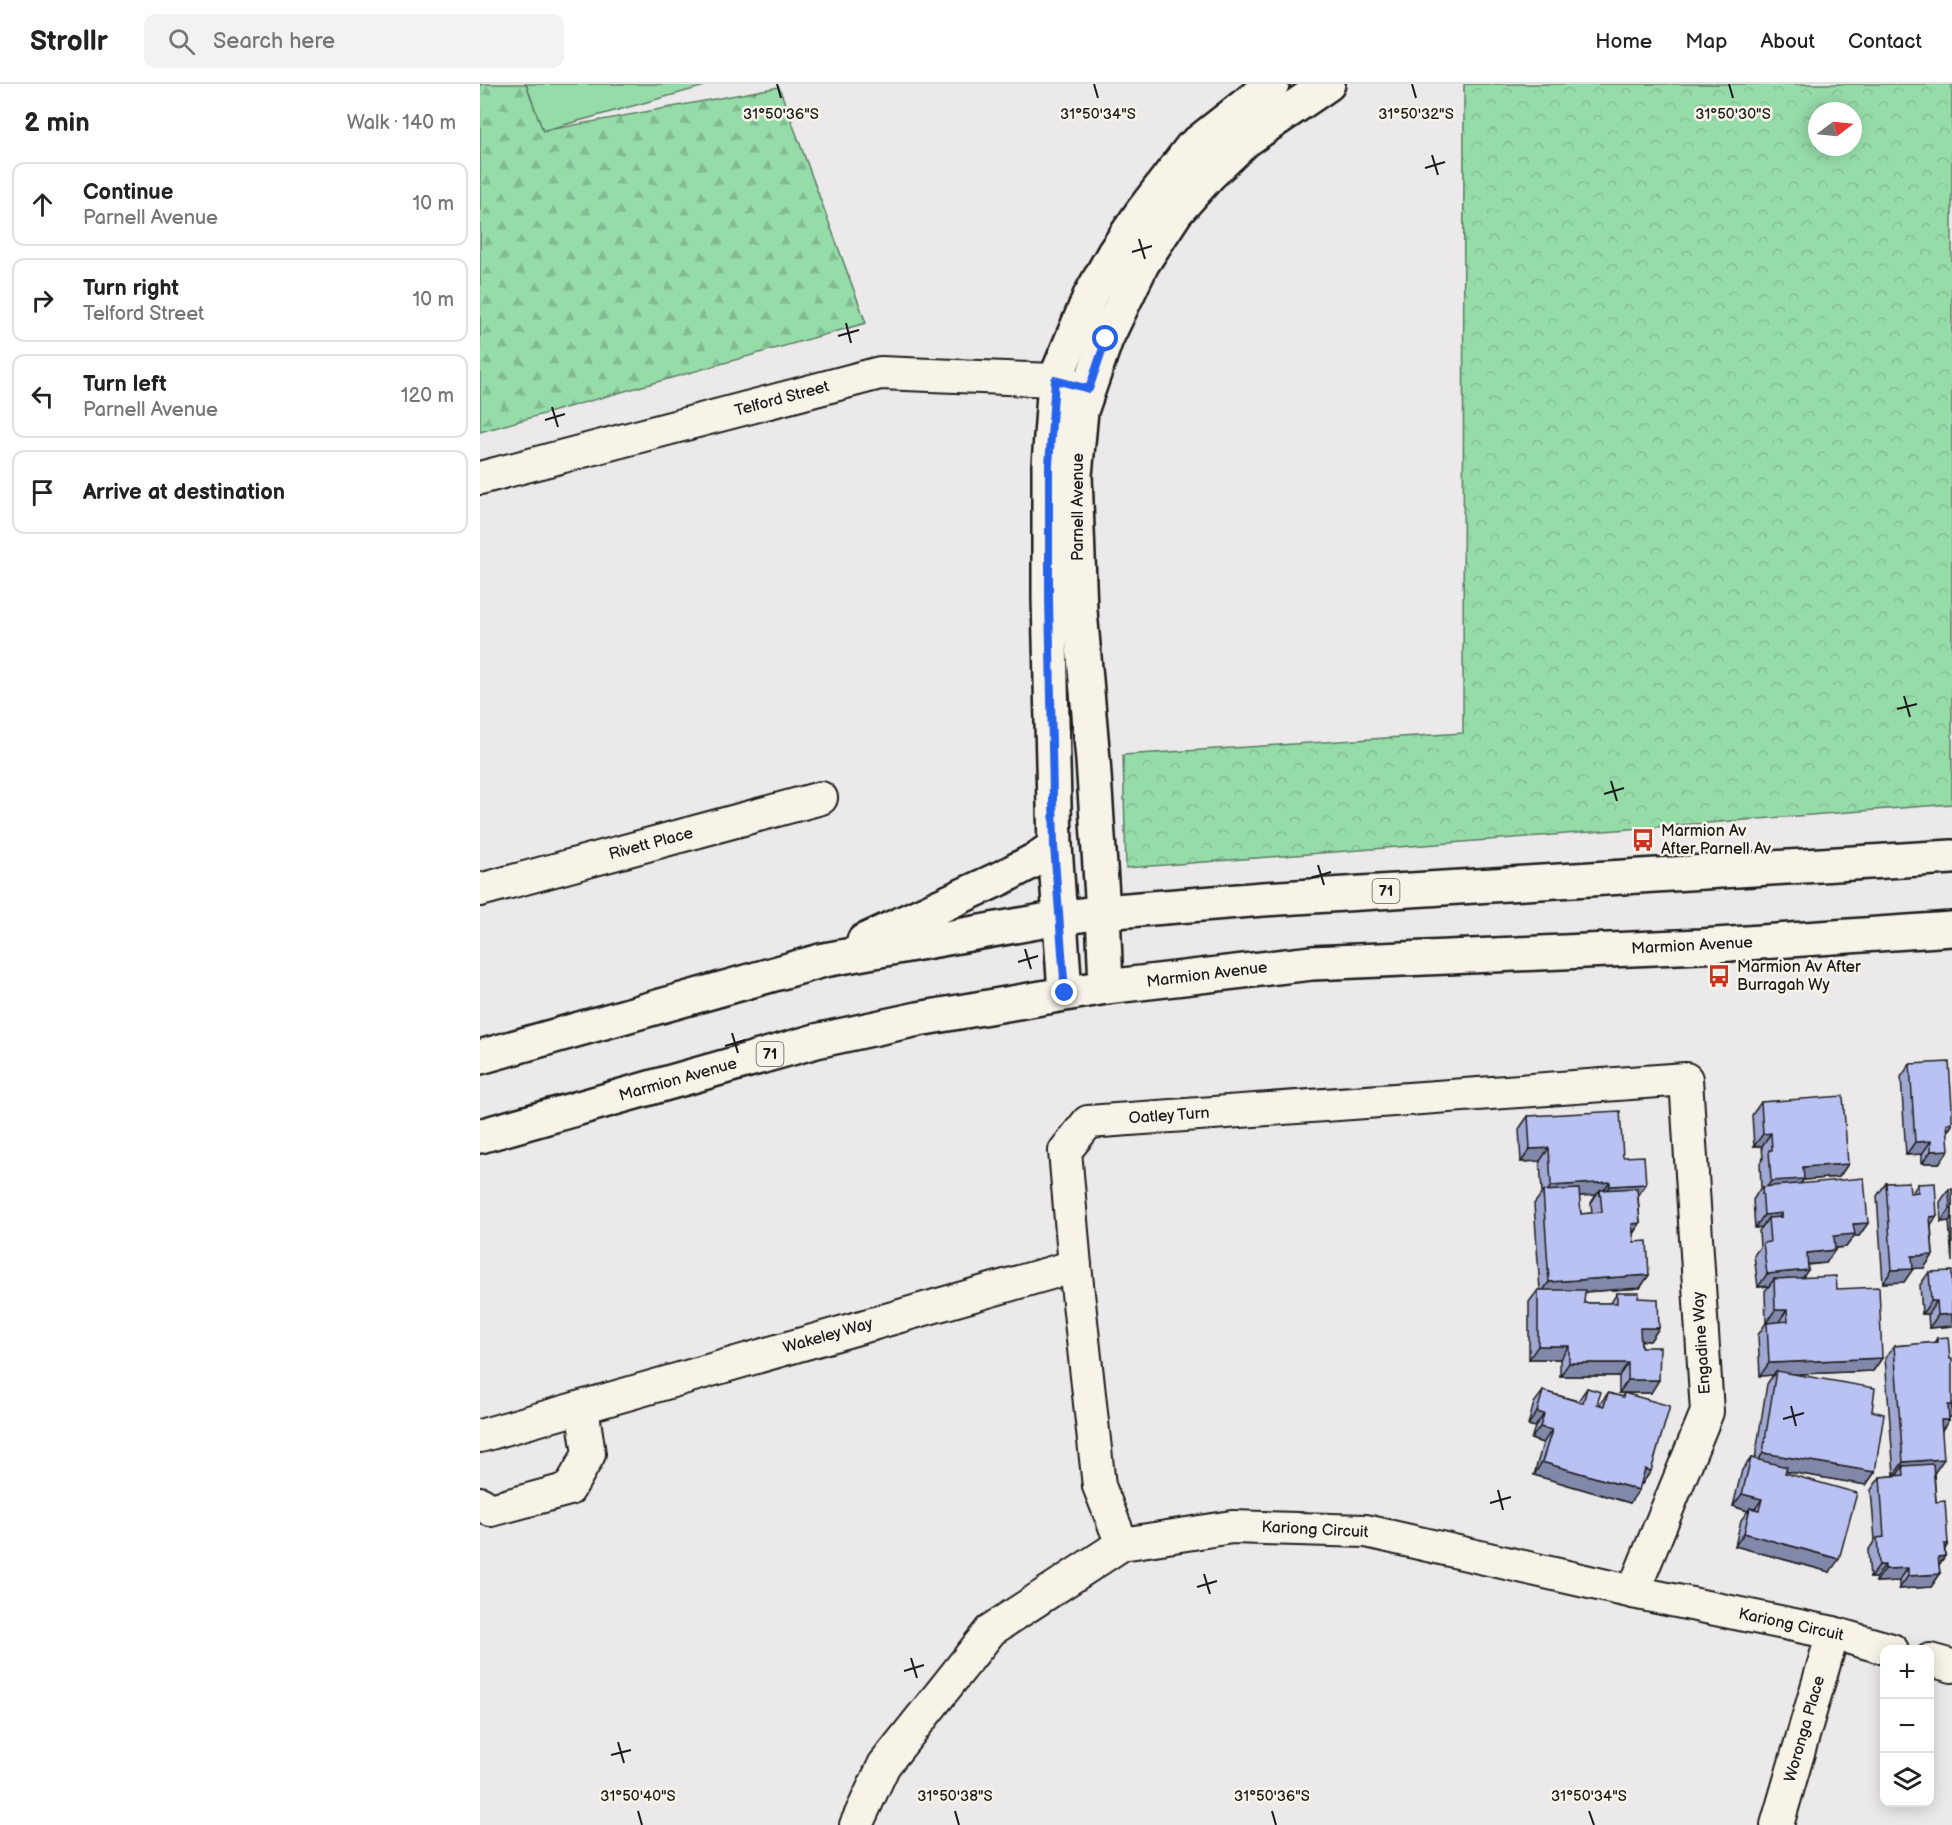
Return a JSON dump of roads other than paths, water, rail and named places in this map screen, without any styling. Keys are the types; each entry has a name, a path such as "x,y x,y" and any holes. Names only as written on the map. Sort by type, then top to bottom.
{"main road":[{"name":"Parnell Avenue","path":"1065,993 1054,846 1049,543 1049,465 1055,380 1090,296 1114,253 1142,212 1191,148 1272,84"},
{"name":"Parnell Avenue","path":"1106,987 1103,912 1080,611 1075,475 1081,411 1106,339 1142,264 1176,212 1209,175 1246,140 1328,84"},
{"path":"824,960 1003,877 1037,859 1054,846"},
{"name":"71","path":"480,1057 824,960 1103,912 1263,899 1952,857"},
{"name":"Marmion Avenue","path":"480,1136 816,1041 918,1019 1106,987 1312,963 1701,946 1952,929"}],"street":[{"name":"Telford Street","path":"480,478 880,373 1055,380 1089,389"},
{"name":"Rivett Place","path":"480,890 821,798"},
{"name":"Oatley Turn","path":"1122,1544 1099,1486 1065,1151 1088,1122 1686,1079"},
{"name":"Engadine Way","path":"1634,1592 1707,1412 1686,1079"},
{"name":"Wakeley Way","path":"480,1437 1075,1266"},
{"path":"480,1503 490,1510 569,1490 589,1454 582,1407"},
{"name":"Kariong Circuit","path":"856,1825 884,1765 991,1630 1122,1544 1232,1527 1366,1531 1634,1592 1833,1633 1880,1647"},
{"name":"Woronga Place","path":"1777,1825 1833,1633"},
{"path":"1934,1661 1952,1666"}],"place":[{"name":"Marmion Av After Parnell Av","path":"1643,840"},
{"name":"Marmion Av After Burragah Wy","path":"1719,976"}]}
